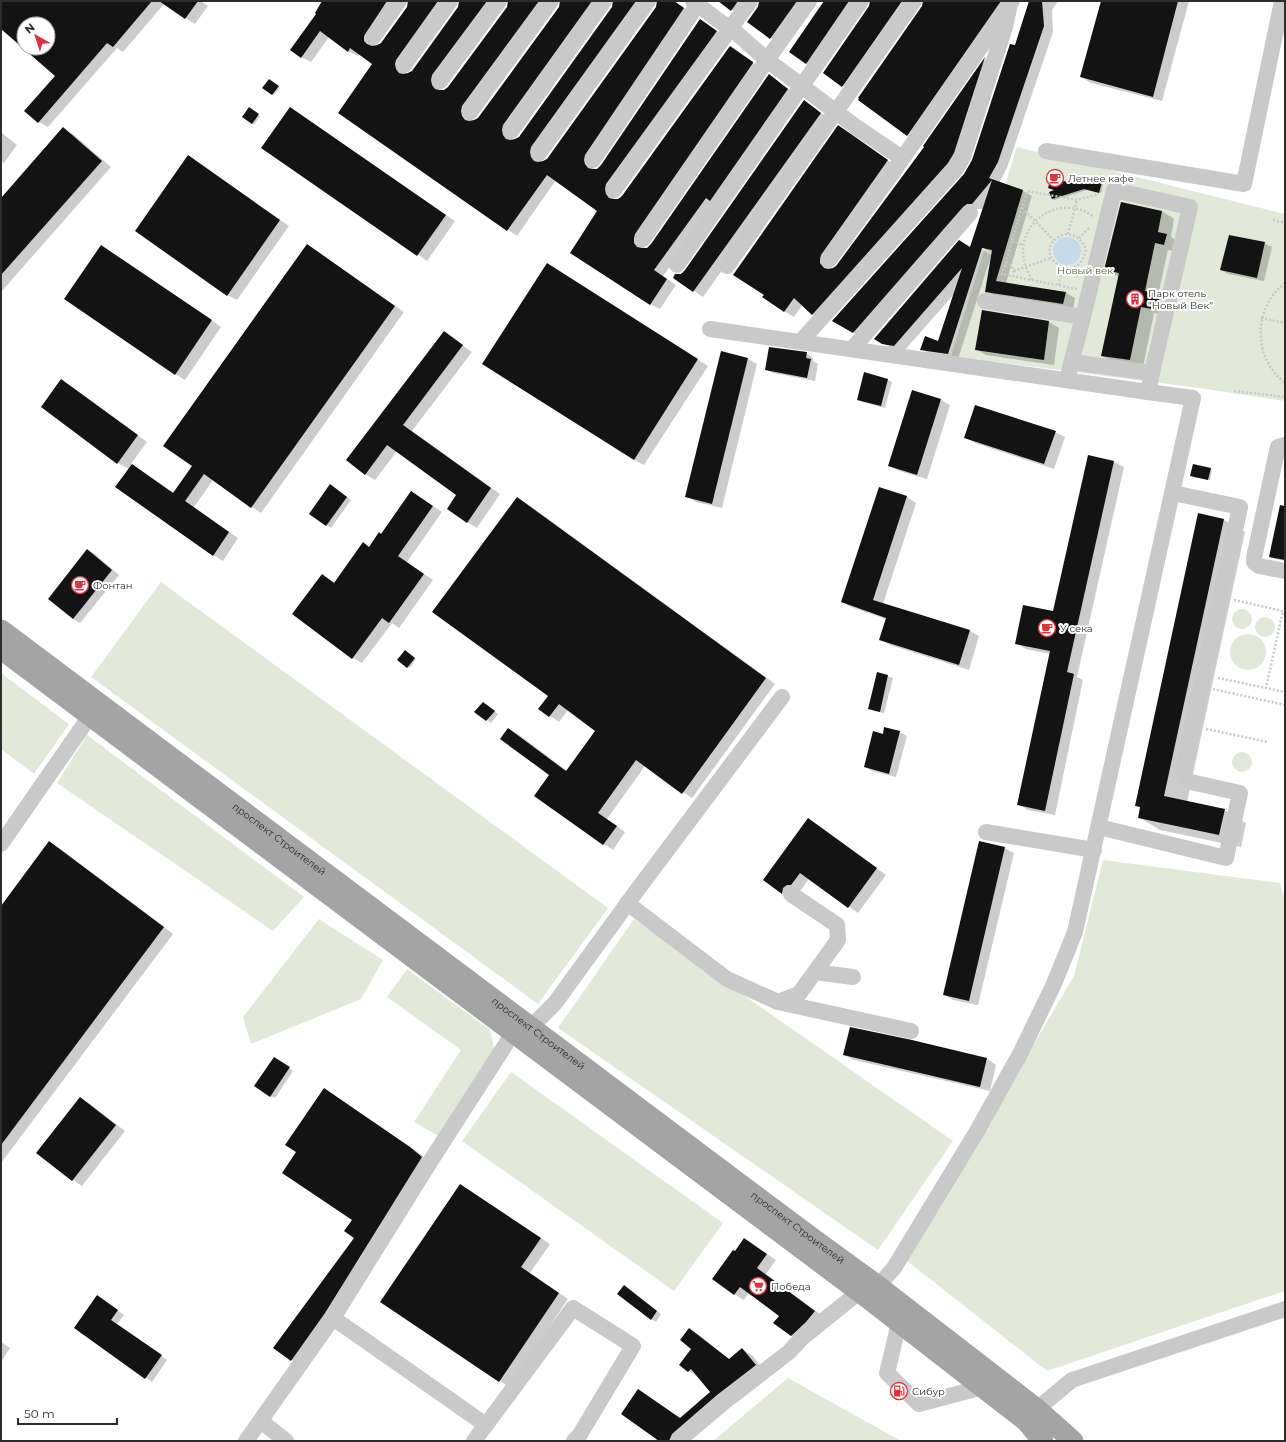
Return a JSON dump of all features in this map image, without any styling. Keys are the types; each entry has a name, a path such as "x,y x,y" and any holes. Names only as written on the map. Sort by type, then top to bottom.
{"main road":[{"name":"проспект Строителей","path":"1,630 95,710 522,1030 816,1241 899,1323 983,1388 1032,1415 1073,1441"},
{"name":"проспект Строителей","path":"1,649 95,710"},
{"name":"проспект Строителей","path":"868,1292 1032,1415 1043,1441"}],"street":[{"path":"374,37 399,1"},
{"path":"404,65 450,1"},
{"path":"440,81 499,1"},
{"path":"470,112 551,1"},
{"path":"511,132 604,1"},
{"path":"539,153 648,1"},
{"path":"614,190 750,1"},
{"path":"643,239 809,1"},
{"path":"677,264 862,1"},
{"path":"727,266 914,1"},
{"path":"1046,151 1244,184 1282,1"},
{"path":"593,160 697,2 722,23 731,28 767,60 856,127 902,158"},
{"path":"829,260 1011,3"},
{"path":"801,342 956,169 963,157 1006,27 1011,3"},
{"path":"1067,380 1089,291 1101,223 1114,190 1190,207 1148,392"},
{"path":"852,349 970,214"},
{"path":"984,301 1083,317"},
{"path":"678,1441 723,1403 789,1352 802,1338 868,1292 894,1268 976,1133 1020,1054 1053,986 1075,932 1193,398 710,329"},
{"path":"1072,362 1152,373"},
{"path":"1285,445 1278,447 1277,450 1254,558 1254,562 1260,566 1285,571"},
{"path":"1173,493 1264,512"},
{"path":"1099,827 1226,858 1240,793 1191,782 1186,780 1183,771 1240,507"},
{"path":"246,1441 334,1318 430,1162 522,1030 555,1003 627,903 782,697"},
{"path":"1,844 95,710"},
{"path":"986,832 1094,850"},
{"path":"778,1002 799,994 838,940 837,925 791,894"},
{"path":"627,903 727,979 778,1002 911,1031"},
{"path":"815,972 853,977"},
{"path":"474,1441 573,1308 633,1346 583,1429 574,1441"},
{"path":"1032,1415 1072,1380 1285,1309"},
{"path":"334,1318 486,1425"},
{"path":"899,1323 887,1374 919,1404 983,1388"},
{"path":"261,1421 286,1441"}],"path":[{"path":"1089,291 1002,274 1027,191 1077,200 1114,190"},
{"path":"1068,234 1077,200"},
{"path":"1022,208 1054,240"},
{"path":"1032,280 1025,266 1023,246 1029,229 1036,221 1045,213 1057,208 1074,208 1084,210 1101,223 1079,238"},
{"path":"1273,220 1285,222"},
{"path":"1068,234 1073,234 1079,238 1086,249 1082,261 1072,268 1062,268 1059,267 1051,258 1050,249 1054,240 1058,236 1068,234"},
{"path":"1012,241 1023,246"},
{"path":"1014,270 1051,258"},
{"path":"1006,262 1012,266 1014,270 1013,276"},
{"path":"1059,285 1062,268"},
{"path":"1285,283 1270,298 1261,318 1260,332 1263,349 1270,365 1285,383"},
{"path":"1261,318 1285,323"},
{"path":"1234,391 1285,397"},
{"path":"1220,597 1283,611 1266,688"},
{"path":"1202,681 1266,688 1285,692"},
{"path":"1202,681 1285,705"},
{"path":"1199,728 1268,742"}],"green space":[{"name":"Новый век","path":"1017,147 1285,214 1285,401 1199,388 951,356"},
{"path":"161,582 608,908 538,1004 91,677"},
{"path":"1242,609 1249,612 1252,619 1249,626 1242,629 1235,626 1232,619 1235,612"},
{"path":"1265,617 1272,620 1275,627 1272,634 1265,637 1258,634 1255,627 1258,620"},
{"path":"1252,634 1261,639 1265,645 1265,659 1261,665 1252,670 1244,670 1235,665 1231,659 1230,648 1235,639 1241,635"},
{"path":"1,673 69,724 34,774 1,749"},
{"path":"87,735 304,897 273,931 57,783"},
{"path":"1242,752 1249,755 1252,762 1249,769 1242,772 1235,769 1232,762 1235,755"},
{"path":"1103,860 1280,883 1285,900 1285,1291 1047,1371 906,1260 1074,976"},
{"path":"319,919 383,960 361,999 251,1044 243,1017"},
{"path":"634,919 953,1141 878,1250 558,1028"},
{"path":"407,969 490,1030 495,1053 440,1137 414,1122 461,1050 387,997"},
{"path":"511,1072 723,1223 674,1291 462,1141"},
{"path":"788,1378 901,1441 713,1441"}],"water":[{"path":"1067,237 1077,241 1081,251 1077,261 1067,265 1057,261 1053,251 1057,241"}],"building":[{"path":"1,1 152,1 113,47 107,43 38,123 24,111 55,76 32,56 56,56 56,16 16,16 16,42 1,29"},
{"path":"159,1 198,1 185,19"},
{"path":"322,1 387,1 364,36 364,41 372,46 381,43 407,7 408,1 438,1 396,60 396,69 399,73 403,74 412,71 458,7 459,1 487,1 432,75 432,85 435,89 444,90 448,87 507,7 508,1 539,1 462,106 462,116 465,120 469,121 478,118 559,7 560,1 592,1 503,125 503,135 506,139 510,140 519,137 612,7 613,1 636,1 531,147 531,157 534,161 538,162 547,159 656,7 657,1 674,1 684,8 585,155 585,164 588,168 592,169 597,169 601,165 700,19 717,31 606,184 606,194 609,198 618,199 622,196 730,46 753,62 635,234 634,243 637,247 642,248 647,248 651,244 769,74 788,89 710,201 706,198 654,270 667,279 650,305 570,253 597,211 547,175 507,231 338,113 372,64 350,48 348,52 320,31 301,58 290,50 316,14 315,13"},
{"path":"718,1 738,1 731,11"},
{"path":"759,1 797,1 770,39 747,22 758,7"},
{"path":"824,1 849,1 806,64 789,52"},
{"path":"870,1 902,1 842,87 823,73 869,6"},
{"path":"923,1 1001,1 907,136 858,100 858,98 922,6"},
{"path":"1029,1 1042,1 1044,26 998,162 989,178 1023,190 996,281 1066,292 1063,304 985,292 992,250 982,248 948,354 920,350 925,336 938,341 962,268 894,346 882,344 874,339 959,240 970,247 992,180 972,204 967,204 963,207 853,333 832,321 964,174 972,160 1010,44 1015,45"},
{"path":"1101,1 1178,1 1153,97 1080,77"},
{"path":"985,57 954,153 948,163 812,315 794,298 784,312 762,297 764,295 733,275 838,125 888,160 821,255 820,263 824,268 828,269 836,266 924,147 923,146"},
{"path":"269,79 279,86 272,95 262,88"},
{"path":"804,100 821,113 693,292 673,278 675,274 681,274 685,270"},
{"path":"249,107 259,114 252,124 242,117"},
{"path":"290,107 446,215 417,256 261,148"},
{"path":"63,127 102,161 1,275 1,198"},
{"path":"188,155 280,220 227,296 135,231"},
{"path":"1051,178 1072,183 1084,178 1102,182 1099,193 1084,189 1052,199 1049,192 1054,190 1048,188"},
{"name":"Парк отель \"Новый Век\"","path":"1121,202 1162,211 1158,232 1167,234 1164,245 1155,243 1145,291 1160,294 1157,310 1141,307 1130,360 1101,356 1119,273 1104,270"},
{"path":"1229,235 1265,242 1257,278 1220,270"},
{"path":"307,244 395,306 251,508 204,474 185,501 229,532 213,556 115,487 132,464 173,493 192,466 163,446"},
{"path":"101,245 212,320 175,375 64,299"},
{"path":"547,263 698,359 634,460 482,364"},
{"path":"982,310 1049,321 1044,360 975,350"},
{"path":"444,331 463,345 403,425 491,488 467,523 447,509 456,495 387,445 365,475 346,460"},
{"path":"769,347 807,352 806,358 811,359 807,378 765,370"},
{"path":"721,351 748,358 712,504 685,497"},
{"path":"864,372 888,379 881,406 857,400"},
{"path":"61,379 138,435 117,464 41,407"},
{"path":"912,390 941,399 917,475 888,466"},
{"path":"975,405 1056,431 1044,464 964,438"},
{"path":"1088,455 1114,461 1067,672 1074,674 1045,811 1017,805 1050,651 1015,644 1023,605 1053,611"},
{"path":"1193,464 1211,468 1208,480 1190,476"},
{"path":"330,484 347,497 326,526 309,514"},
{"path":"879,487 907,496 873,600 970,630 959,665 879,640 886,618 841,602"},
{"path":"411,491 433,506 398,556 424,574 389,623 382,618 352,659 292,614 322,574 334,583 363,542 369,547 379,532 381,534"},
{"path":"517,497 766,678 682,794 636,760 598,813 617,826 603,845 534,796 549,775 500,739 508,728 566,771 595,731 559,704 549,717 538,709 548,696 432,612"},
{"path":"1280,505 1285,506 1285,560 1269,557"},
{"path":"1198,513 1224,519 1164,796 1225,809 1219,835 1138,818 1140,807 1135,806"},
{"name":"Фонтан","path":"87,549 112,570 73,619 48,599"},
{"path":"405,650 415,658 407,668 397,660"},
{"path":"877,672 888,675 880,712 868,709"},
{"path":"483,702 495,711 486,721 474,712"},
{"path":"884,727 900,731 889,774 864,767 873,731 883,734"},
{"path":"808,818 877,868 848,908 800,873 791,885 787,885 783,888 782,894 763,880"},
{"path":"49,841 164,927 1,1145 1,906"},
{"path":"979,841 1005,847 969,1001 943,995"},
{"path":"850,1027 987,1058 980,1087 843,1055"},
{"path":"274,1057 290,1067 270,1097 254,1086"},
{"path":"324,1088 410,1147 422,1157 325,1313 291,1361 273,1348 354,1238 344,1231 352,1220 282,1173 296,1152 285,1145"},
{"path":"80,1097 116,1125 72,1181 36,1153"},
{"path":"460,1184 541,1238 521,1267 559,1293 499,1382 380,1302"},
{"path":"744,1238 767,1254 757,1268 815,1311 791,1336 773,1323 779,1316 740,1287 734,1295 712,1279 733,1250 735,1251"},
{"path":"624,1285 657,1311 651,1320 617,1294"},
{"path":"97,1295 118,1310 111,1320 162,1355 145,1379 74,1328"},
{"path":"689,1328 729,1359 742,1348 756,1365 717,1395 672,1434 669,1441 659,1441 621,1414 638,1389 680,1418 710,1392 691,1369 688,1372 679,1365 691,1349 680,1340"}],"place":[{"name":"Летнее кафе","path":"1055,178"},
{"name":"Парк отель \"Новый Век\"","path":"1135,299"},
{"name":"Фонтан","path":"80,585"},
{"name":"У сека","path":"1047,628"},
{"name":"Победа","path":"758,1286"},
{"name":"Сибур","path":"899,1391"}]}
